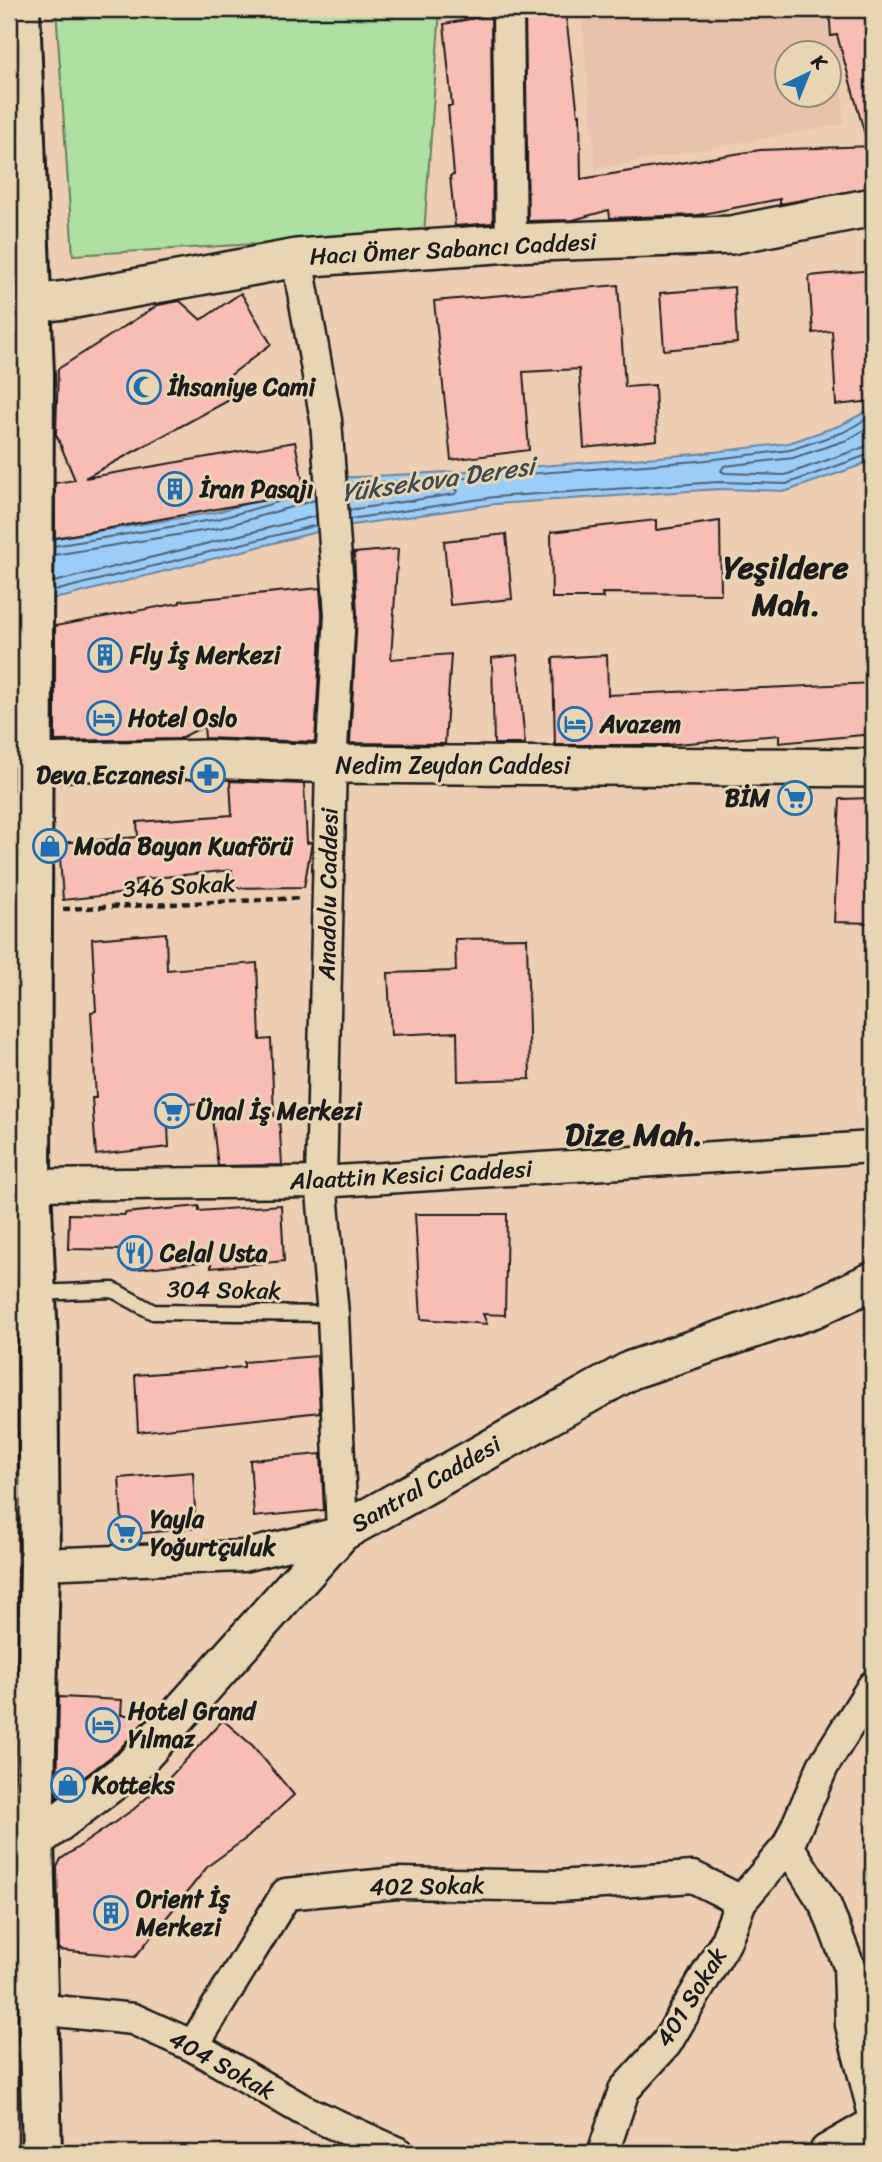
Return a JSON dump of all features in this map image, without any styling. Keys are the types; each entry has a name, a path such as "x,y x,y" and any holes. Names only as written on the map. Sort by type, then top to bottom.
{"main road":[{"path":"20,9 21,305 33,542 31,1185 37,1340 40,1564 34,1841 42,2153"}],"street":[{"path":"508,9 510,243"},
{"name":"Hacı Ömer Sabancı Caddesi","path":"21,305 74,299 297,258 510,243 731,236 873,207"},
{"name":"Anadolu Caddesi","path":"297,258 326,420 340,615 331,764 321,1182 333,1314 342,1532"},
{"name":"Nedim Zeydan Caddesi","path":"33,763 207,760 331,764 873,768"},
{"name":"Alaattin Kesici Caddesi","path":"31,1185 321,1182 873,1147"},
{"name":"Santral Caddesi","path":"34,1841 131,1768 342,1532 631,1370 813,1309 873,1281"},
{"path":"40,1564 243,1556 342,1532"},
{"name":"401 Sokak","path":"603,2153 624,2090 666,2045 725,1943 741,1901 788,1846 823,1766 873,1686"},
{"path":"788,1846 826,1906 849,1966 851,2025 873,2111"},
{"name":"402 Sokak","path":"193,2046 286,1894 397,1883 558,1886 694,1877 741,1901"},
{"name":"404 Sokak","path":"37,2009 133,2019 193,2046 303,2110 398,2153"},
{"path":"828,2153 873,2127"}],"lane":[{"name":"304 Sokak","path":"35,1293 113,1290 153,1312 333,1314"}],"path":[{"name":"346 Sokak","path":"31,910 328,897"}],"shaded area":[{"path":"581,9 838,9 840,38 774,38 774,108 843,108 844,124 596,169"}],"green space":[{"path":"56,9 440,9 424,234 73,255"}],"water":[{"name":"Yüksekova Deresi","path":"873,408 873,459 787,491 719,489 495,504 332,528 64,597 9,603 9,546 217,512 337,478 697,454 789,443 841,425"}],"building":[{"path":"525,9 565,9 578,115 580,114 581,179 760,150 873,146 873,187 780,204 780,199 698,215 610,218 609,210 573,220 528,221"},
{"path":"829,9 873,9 873,142 867,142 844,60 844,38 831,36"},
{"path":"491,15 493,223 455,226 448,106 452,106 444,24"},
{"path":"873,270 873,401 836,405 832,331 813,333 809,276"},
{"path":"618,285 625,387 655,385 657,440 584,448 579,369 523,372 529,450 451,460 434,301"},
{"path":"734,287 737,343 664,350 660,293"},
{"name":"İhsaniye Cami","path":"241,293 271,344 228,377 235,397 85,478 295,442 305,493 55,538 55,483 75,480 56,434 58,369 158,305 180,301 201,320"},
{"path":"656,520 656,530 720,521 721,594 602,593 603,598 552,598 551,532"},
{"path":"506,534 512,599 450,605 444,541"},
{"path":"398,549 391,659 451,654 445,744 350,743 357,616 354,553"},
{"path":"320,588 322,615 315,742 205,738 204,726 179,739 55,741 55,626 180,601"},
{"path":"517,655 525,744 494,744 492,658"},
{"path":"607,655 608,695 873,683 873,734 779,743 779,735 666,745 555,745 553,658"},
{"path":"230,781 304,784 307,843 312,842 304,887 232,888 232,870 135,880 136,892 63,900 59,843 138,837 137,822 232,815"},
{"path":"873,798 873,923 834,922 840,799"},
{"path":"166,933 167,970 257,963 260,1040 271,1039 274,1116 279,1116 282,1165 218,1166 210,1102 167,1106 169,1147 96,1155 92,1098 96,1098 91,1012 96,1011 92,939"},
{"path":"527,938 530,1079 458,1081 457,1032 391,1035 388,973 456,971 455,939"},
{"path":"281,1205 284,1261 211,1268 211,1261 129,1270 127,1250 68,1249 69,1214 125,1215 199,1206 199,1211"},
{"path":"415,1214 507,1214 505,1315 483,1314 487,1324 421,1319"},
{"path":"317,1356 320,1412 138,1432 135,1375 244,1367 244,1362"},
{"path":"321,1454 324,1510 254,1517 250,1460"},
{"path":"193,1472 196,1528 123,1535 119,1478"},
{"name":"Hotel Grand Yılmaz","path":"59,1697 122,1700 121,1715 150,1715 117,1752 57,1798"},
{"path":"223,1720 253,1746 294,1795 248,1837 208,1866 135,1957 59,1950 57,1867 61,1859 134,1809 169,1778"}],"place":[{"name":"İhsaniye Cami","path":"144,387"},
{"name":"İran Pasajı","path":"175,489"},
{"name":"Fly İş Merkezi","path":"105,655"},
{"name":"Hotel Oslo","path":"104,718"},
{"name":"Avazem","path":"575,724"},
{"name":"Deva Eczanesi","path":"208,775"},
{"name":"BİM","path":"795,798"},
{"name":"Moda Bayan Kuaförü","path":"50,846"},
{"name":"Ünal İş Merkezi","path":"172,1111"},
{"name":"Celal Usta","path":"135,1253"},
{"name":"Yayla Yoğurtçuluk","path":"125,1533"},
{"name":"Hotel Grand Yılmaz","path":"103,1725"},
{"name":"Kotteks","path":"68,1785"},
{"name":"Orient İş Merkezi","path":"111,1913"}],"district":[{"name":"Yeşildere Mah.","path":"786,586"},
{"name":"Dize Mah.","path":"634,1134"}]}
